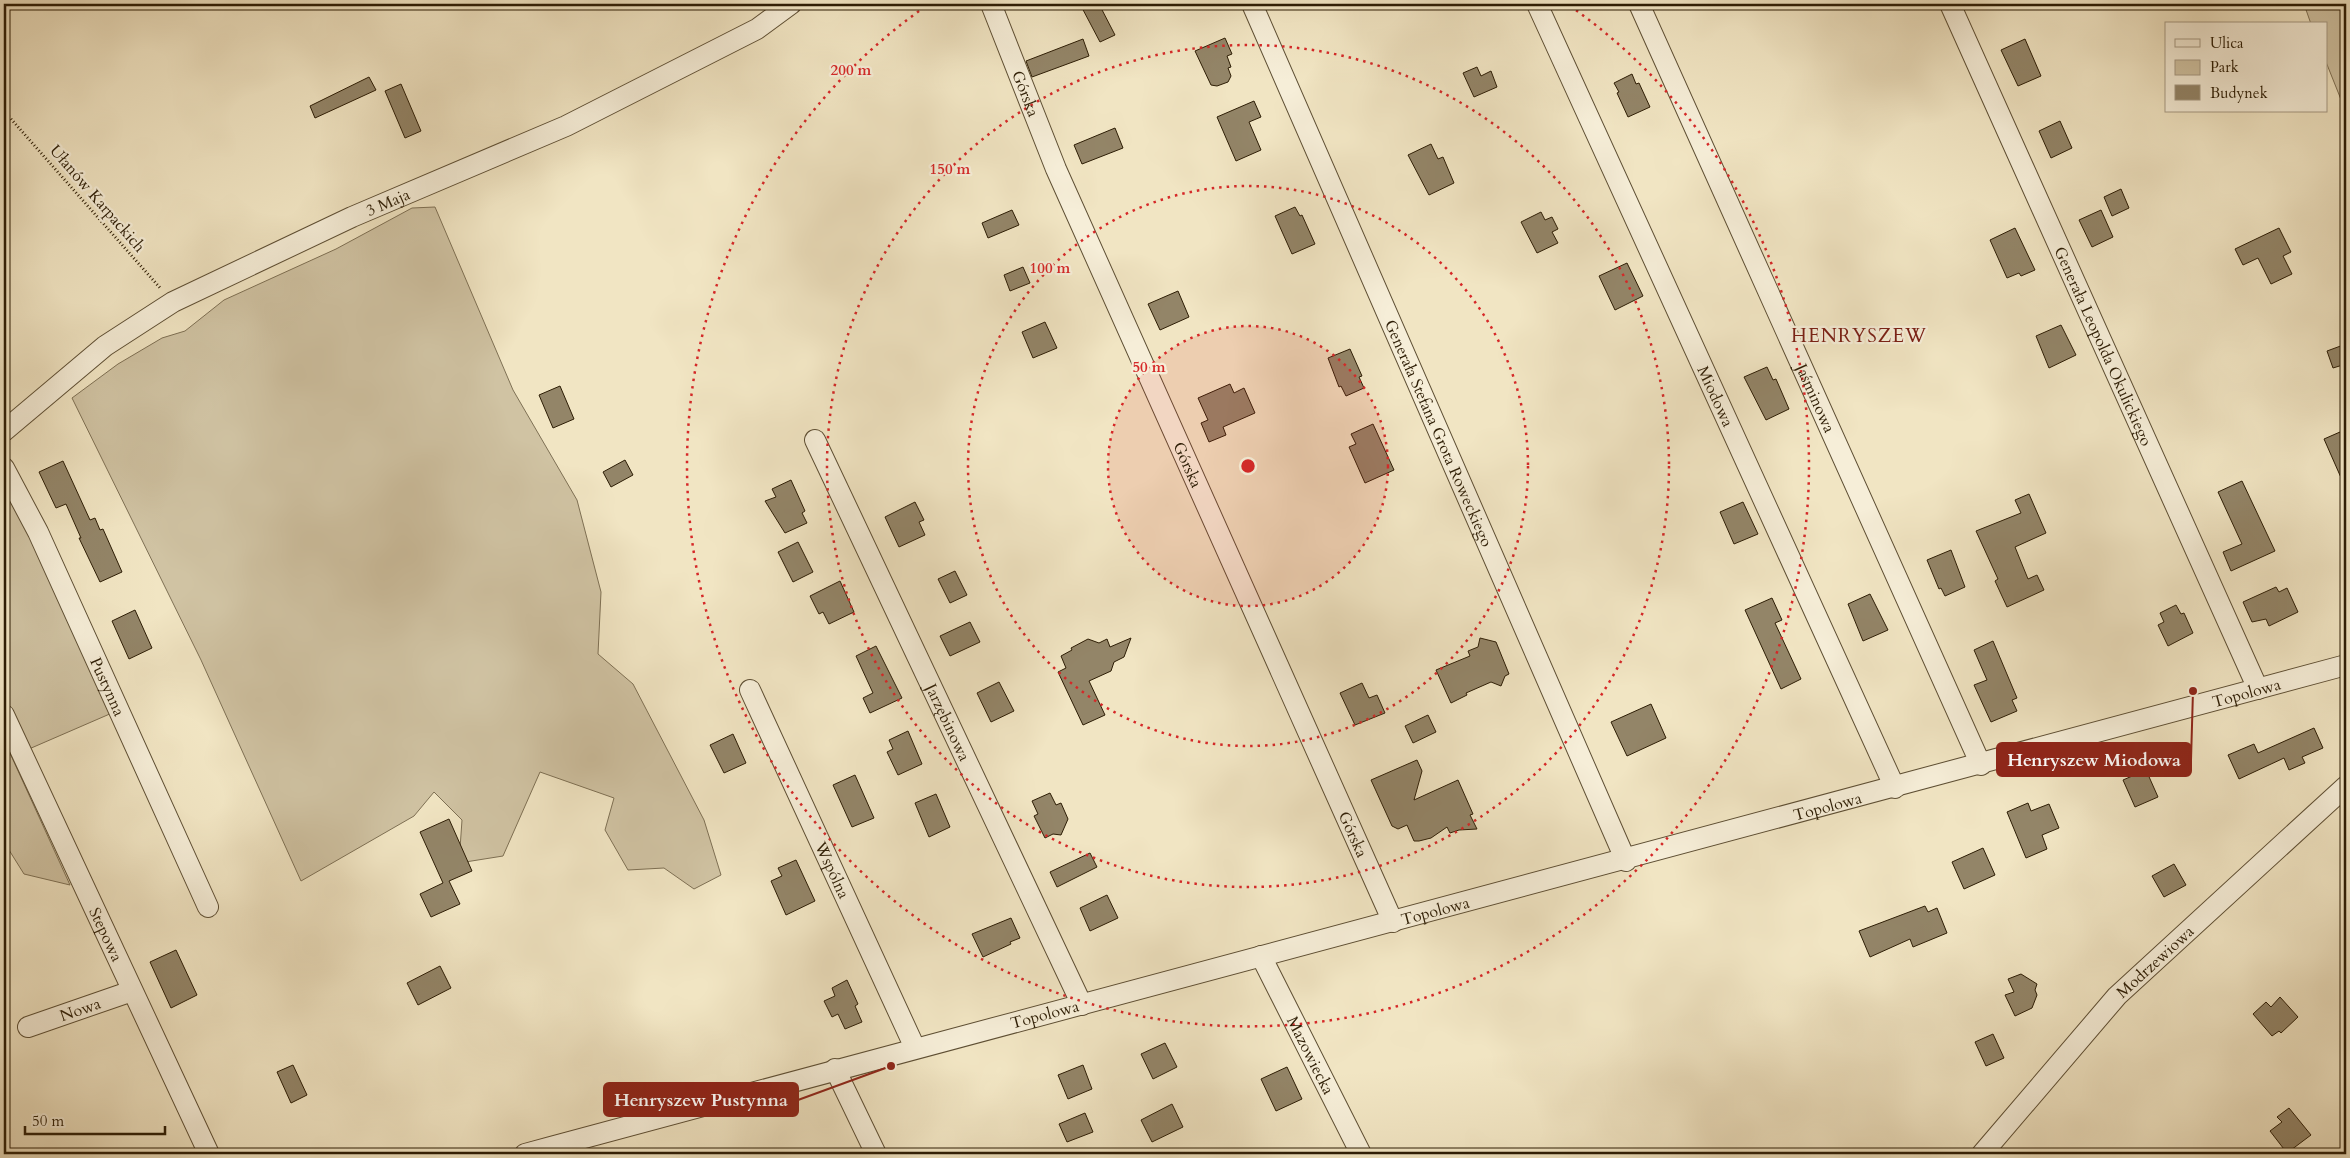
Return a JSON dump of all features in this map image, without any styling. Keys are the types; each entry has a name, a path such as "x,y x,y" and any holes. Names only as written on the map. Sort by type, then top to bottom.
{"street":[{"name":"3 Maja","path":"4,430 105,346 173,302 352,217 566,126 757,29 791,4"},
{"name":"Górska","path":"991,4 1056,170 1393,922"},
{"name":"Generała Stefana Grota Roweckiego","path":"1252,4 1626,861"},
{"name":"Miodowa","path":"1537,4 1895,788"},
{"name":"Jaśminowa","path":"1639,4 1981,765"},
{"name":"Generała Leopolda Okulickiego","path":"1950,4 2258,689"},
{"name":"Jarzębinowa","path":"815,440 1082,1005"},
{"name":"Pustynna","path":"4,468 38,532 208,907"},
{"name":"Topolowa","path":"525,1154 835,1069 1626,861 2346,665"},
{"name":"Wspólna","path":"750,690 915,1048"},
{"name":"Stepowa","path":"4,716 27,761 209,1154"},
{"name":"Modrzewiowa","path":"1982,1154 2117,996 2346,786"},
{"name":"Mazowiecka","path":"1261,956 1361,1154"},
{"name":"Nowa","path":"28,1027 132,991"},
{"path":"835,1069 876,1154"}],"path":[{"name":"Ułanów Karpackich","path":"4,111 173,302"}],"green space":[{"path":"2304,4 2346,4 2346,102 2342,102 2328,67 2328,22 2310,22"},
{"path":"435,207 513,390 577,500 601,592 598,654 633,684 704,820 721,875 694,889 664,868 628,870 605,830 614,798 540,772 503,856 459,863 462,820 434,792 414,816 301,881 201,660 72,398 118,364 162,338 185,331 224,300 336,249 412,208"},
{"path":"4,483 112,713 29,749 4,696"},
{"path":"4,740 70,885 24,874 4,842"}],"building":[{"path":"1080,4 1099,4 1115,35 1100,42"},
{"path":"1225,38 1232,54 1227,56 1231,67 1228,68 1231,76 1228,82 1217,86 1211,85 1195,51"},
{"path":"1083,39 1089,56 1032,77 1026,61"},
{"path":"2025,39 2041,76 2018,86 2001,50"},
{"path":"1477,67 1481,76 1491,71 1497,87 1474,97 1463,73"},
{"path":"1632,74 1636,84 1639,83 1650,107 1628,117 1614,83"},
{"path":"369,77 376,90 315,118 310,106"},
{"path":"401,84 421,131 405,138 385,91"},
{"path":"1254,101 1261,117 1249,122 1261,150 1236,161 1217,117"},
{"path":"2060,121 2072,148 2051,158 2039,131"},
{"path":"1115,128 1123,148 1082,164 1074,145"},
{"path":"1431,144 1438,159 1443,157 1454,183 1429,195 1408,155"},
{"path":"2121,189 2129,208 2112,216 2104,197"},
{"path":"1295,207 1300,216 1302,215 1315,244 1292,254 1275,216"},
{"path":"1012,210 1019,225 988,238 982,223"},
{"path":"2101,210 2113,237 2092,247 2079,220"},
{"path":"1541,212 1545,220 1552,217 1558,229 1552,232 1558,243 1537,253 1521,222"},
{"path":"2015,228 2035,270 2021,276 2019,273 2007,278 1990,240"},
{"path":"2279,228 2291,252 2283,256 2292,274 2271,284 2258,258 2243,265 2235,249"},
{"path":"1627,263 1643,296 1615,310 1599,276"},
{"path":"1023,267 1030,283 1010,291 1004,275"},
{"path":"1178,291 1189,317 1160,330 1148,304"},
{"path":"1045,322 1057,348 1033,358 1022,332"},
{"path":"2061,325 2076,355 2049,368 2036,336"},
{"path":"2346,344 2346,364 2333,368 2327,351"},
{"path":"1350,349 1362,376 1359,377 1364,388 1346,396 1341,386 1339,387 1328,358"},
{"path":"1767,367 1773,380 1776,379 1789,409 1766,420 1744,377"},
{"path":"1230,384 1234,393 1244,388 1255,413 1223,427 1226,435 1209,442 1201,423 1208,420 1198,398"},
{"path":"560,386 574,419 553,428 539,395"},
{"path":"1373,424 1394,470 1365,483 1349,447 1356,444 1351,434"},
{"path":"2340,432 2346,445 2346,489 2324,439"},
{"path":"625,460 633,475 611,487 603,472"},
{"path":"63,461 90,520 95,518 100,530 103,529 122,572 100,582 79,538 81,538 66,504 56,508 39,472"},
{"path":"791,480 805,511 802,513 807,523 785,533 765,501 776,497 772,489"},
{"path":"2242,481 2275,551 2231,571 2223,552 2242,544 2218,492"},
{"path":"2029,494 2046,533 2015,547 2028,579 2037,575 2044,590 2007,607 1995,581 1998,579 1976,531 2021,513 2015,500"},
{"path":"915,502 924,520 919,522 925,535 899,547 885,517"},
{"path":"1743,502 1758,534 1734,544 1720,512"},
{"path":"798,542 813,572 793,582 778,552"},
{"path":"1951,550 1965,587 1945,596 1941,588 1939,589 1927,560"},
{"path":"955,571 967,595 950,603 938,579"},
{"path":"840,581 854,612 829,624 823,612 819,614 810,596"},
{"path":"2276,587 2279,592 2287,588 2298,612 2269,626 2266,619 2252,622 2243,602"},
{"path":"1870,594 1888,630 1863,641 1848,604"},
{"path":"1772,598 1782,620 1775,623 1801,679 1781,689 1745,610"},
{"path":"2176,605 2181,614 2184,613 2193,633 2168,646 2158,625 2164,622 2160,613"},
{"path":"135,610 152,648 129,659 112,621"},
{"path":"970,622 980,642 950,656 940,636"},
{"path":"1131,638 1124,657 1114,662 1111,671 1089,681 1105,715 1083,725 1058,672 1066,668 1061,656 1088,639 1099,643 1107,639 1110,647"},
{"path":"1480,638 1496,642 1509,674 1505,676 1501,686 1491,682 1466,693 1467,695 1451,703 1436,670 1470,656 1468,651 1478,647"},
{"path":"1993,641 2017,698 2012,700 2017,711 1991,722 1974,685 1987,680 1974,650"},
{"path":"876,646 902,698 870,713 863,698 873,693 856,656"},
{"path":"999,682 1014,711 991,722 977,693"},
{"path":"1362,683 1369,698 1377,695 1385,713 1355,725 1340,693"},
{"path":"1651,704 1666,738 1627,756 1611,722"},
{"path":"1428,715 1436,732 1413,743 1405,726"},
{"path":"2314,728 2323,748 2302,757 2305,763 2289,770 2284,758 2239,779 2228,755 2254,744 2258,753"},
{"path":"908,731 922,764 898,775 887,752 893,749 889,740"},
{"path":"733,734 746,763 724,773 710,745"},
{"path":"1417,760 1422,771 1414,800 1458,780 1473,814 1470,815 1477,829 1459,830 1450,833 1447,827 1431,838 1414,841 1407,825 1398,829 1392,826 1371,780"},
{"path":"2146,770 2158,797 2135,807 2123,780"},
{"path":"855,775 874,818 852,827 833,785"},
{"path":"1050,793 1056,805 1061,803 1068,819 1061,835 1053,834 1045,838 1034,816 1038,814 1032,801"},
{"path":"936,794 950,827 929,837 915,803"},
{"path":"2028,803 2031,811 2049,804 2059,828 2042,835 2047,849 2026,858 2007,812"},
{"path":"449,819 472,871 449,881 460,904 431,917 420,894 443,883 420,832"},
{"path":"1983,848 1995,875 1964,889 1952,862"},
{"path":"1090,853 1097,867 1057,887 1050,872"},
{"path":"796,860 815,901 786,915 771,881 782,876 778,868"},
{"path":"2174,864 2186,885 2164,897 2152,876"},
{"path":"1107,895 1118,918 1090,931 1080,908"},
{"path":"1925,906 1928,912 1937,908 1947,933 1913,947 1910,939 1870,957 1859,931"},
{"path":"1011,918 1020,938 983,957 972,934"},
{"path":"176,950 197,995 171,1008 150,962"},
{"path":"440,966 451,988 418,1005 407,983"},
{"path":"2021,974 2037,984 2035,990 2037,995 2032,1008 2015,1016 2005,995 2014,992 2008,979"},
{"path":"847,980 858,1004 855,1006 862,1022 845,1029 838,1014 832,1017 824,1001 835,996 832,988"},
{"path":"2280,997 2298,1017 2281,1033 2279,1031 2272,1036 2253,1014 2266,1002 2271,1007"},
{"path":"1993,1034 2004,1058 1986,1066 1975,1042"},
{"path":"1165,1043 1177,1067 1153,1079 1141,1054"},
{"path":"293,1065 307,1095 291,1103 277,1072"},
{"path":"1083,1065 1092,1089 1068,1099 1058,1075"},
{"path":"1287,1067 1302,1099 1276,1111 1261,1079"},
{"path":"1172,1104 1183,1127 1152,1142 1141,1120"},
{"path":"2289,1108 2311,1135 2287,1153 2270,1131 2282,1122 2277,1117"},
{"path":"1085,1113 1093,1132 1067,1142 1059,1124"}],"place":[{"name":"Henryszew Miodowa","path":"2193,691"},
{"name":"Henryszew Pustynna","path":"891,1066"}],"district":[{"name":"HENRYSZEW","path":"1859,335"}]}
